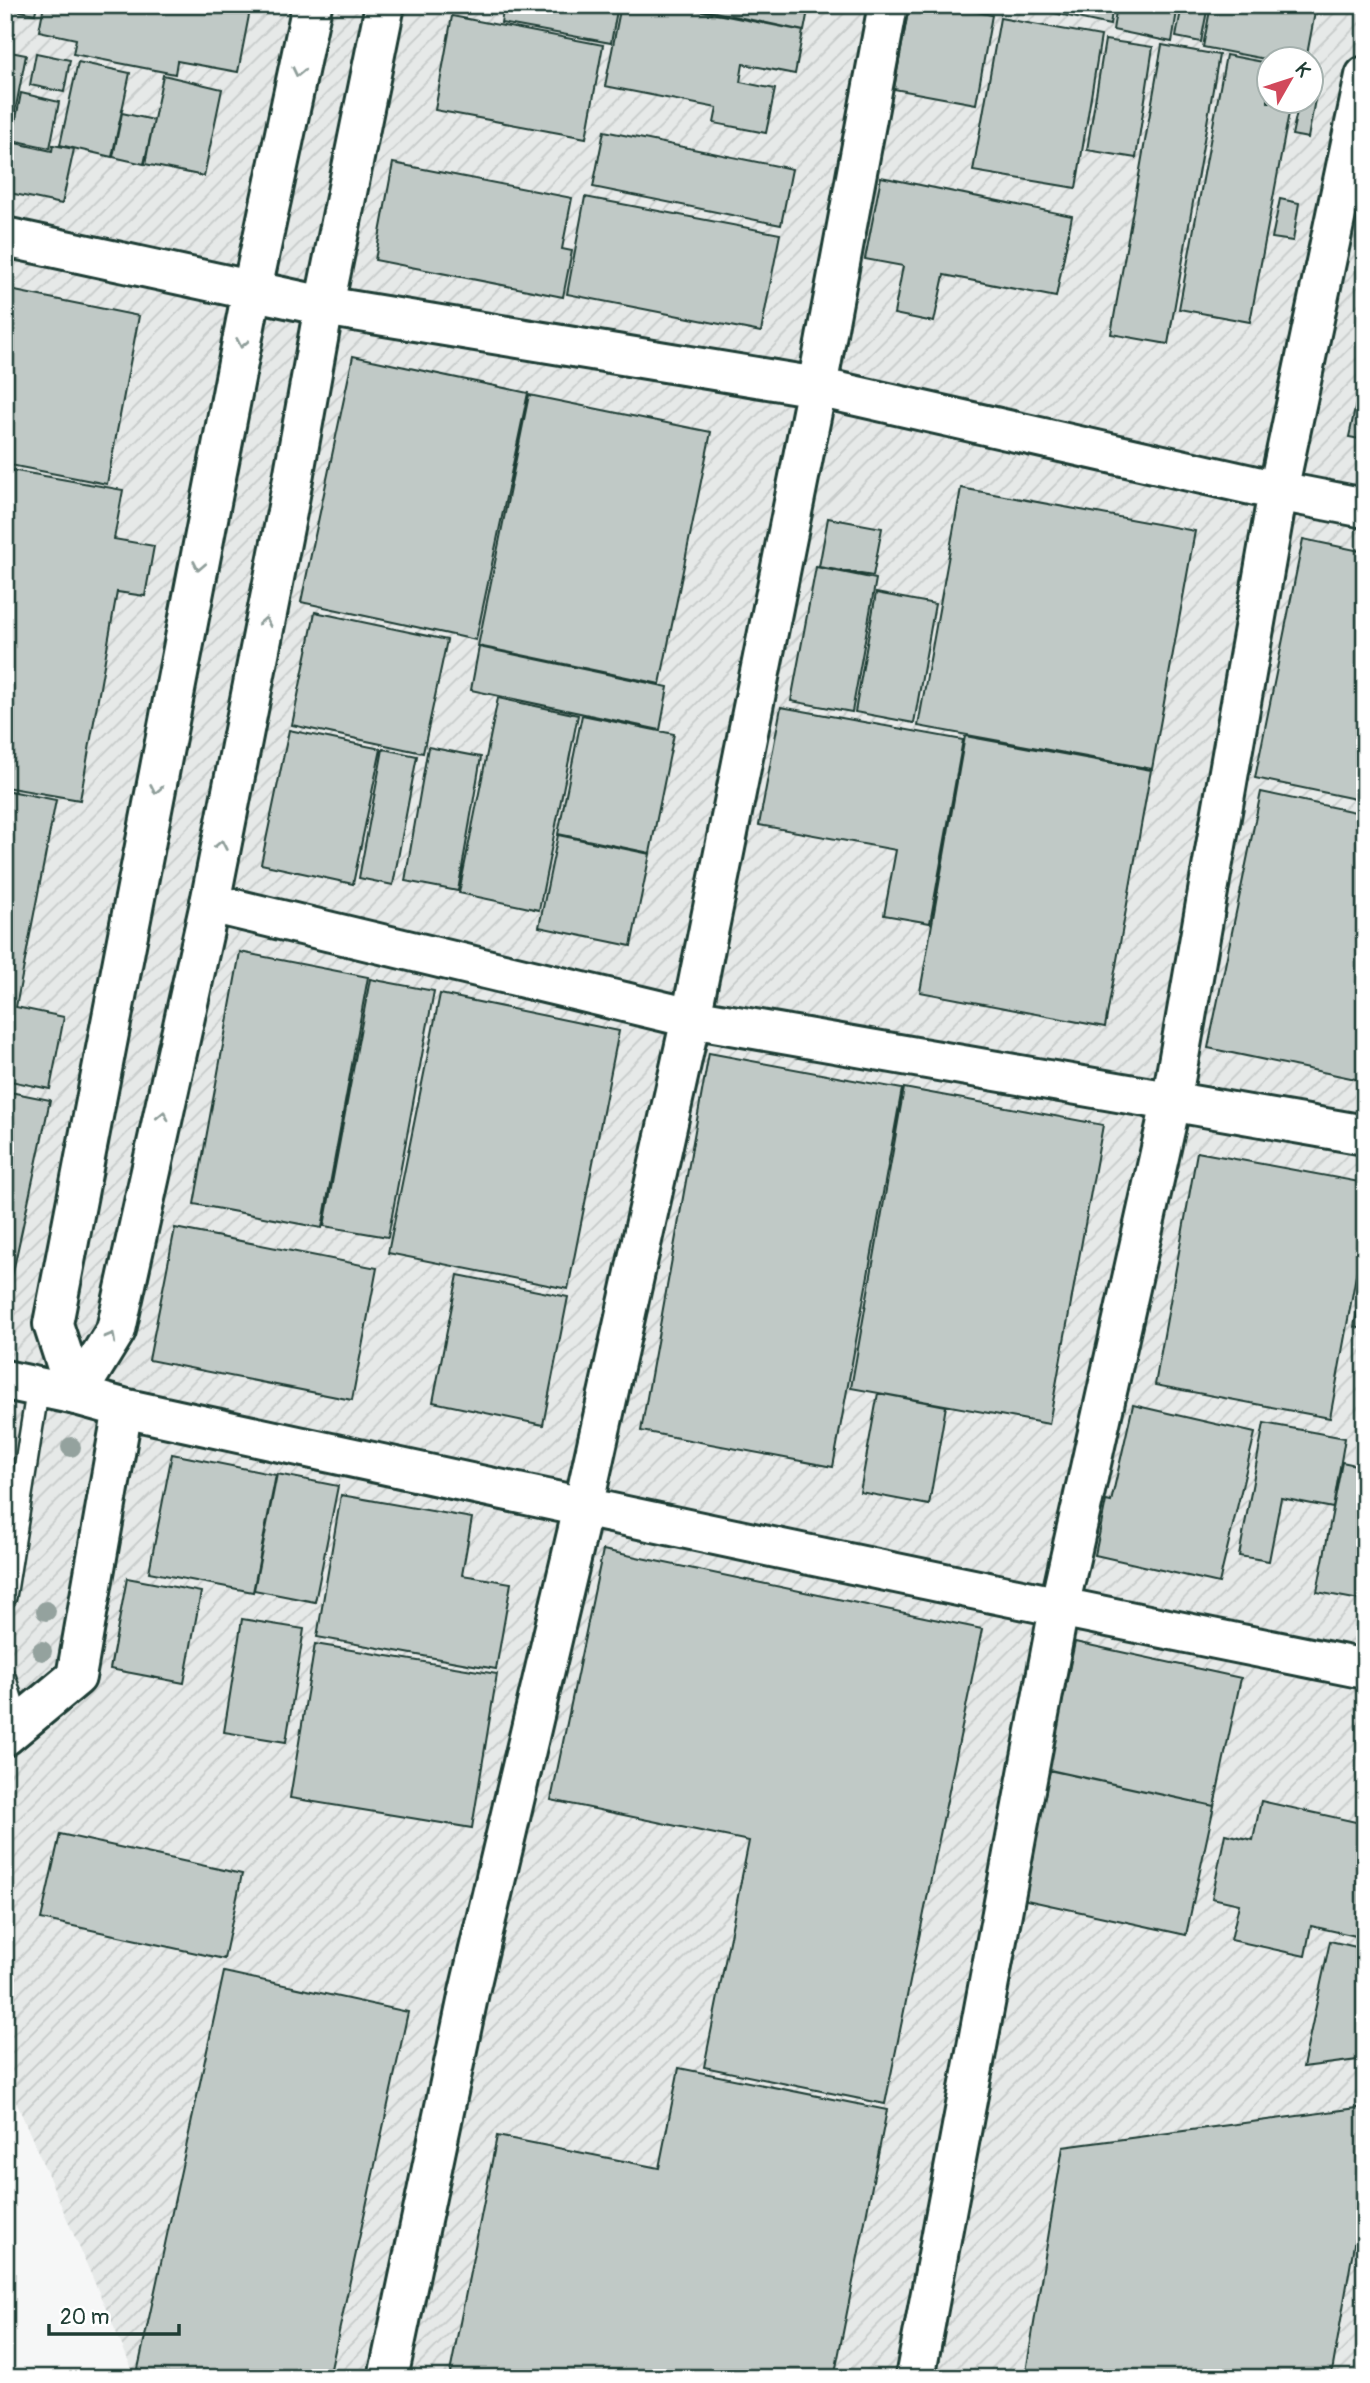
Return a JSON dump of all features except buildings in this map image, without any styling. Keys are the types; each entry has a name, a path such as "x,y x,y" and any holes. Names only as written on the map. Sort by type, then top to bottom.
{"street":[{"path":"76,1395 53,1324 252,290 313,5"},
{"path":"76,1395 116,1330 210,903 287,512 324,306 385,5"},
{"path":"388,2378 468,1992 583,1508 691,1017 817,387 888,5"},
{"path":"915,2378 1059,1608 1171,1103 1279,491 1365,76"},
{"path":"5,237 324,306 817,387 1365,509"},
{"path":"210,903 691,1017 1365,1135"},
{"path":"21,1384 583,1508 1365,1669"},
{"path":"12,1730 76,1677 123,1408"}],"lane":[{"path":"5,1597 21,1384"},
{"path":"5,1679 12,1730"}],"shaded area":[{"path":"5,5 1365,5 1365,2378 136,2378 5,2076"}]}
